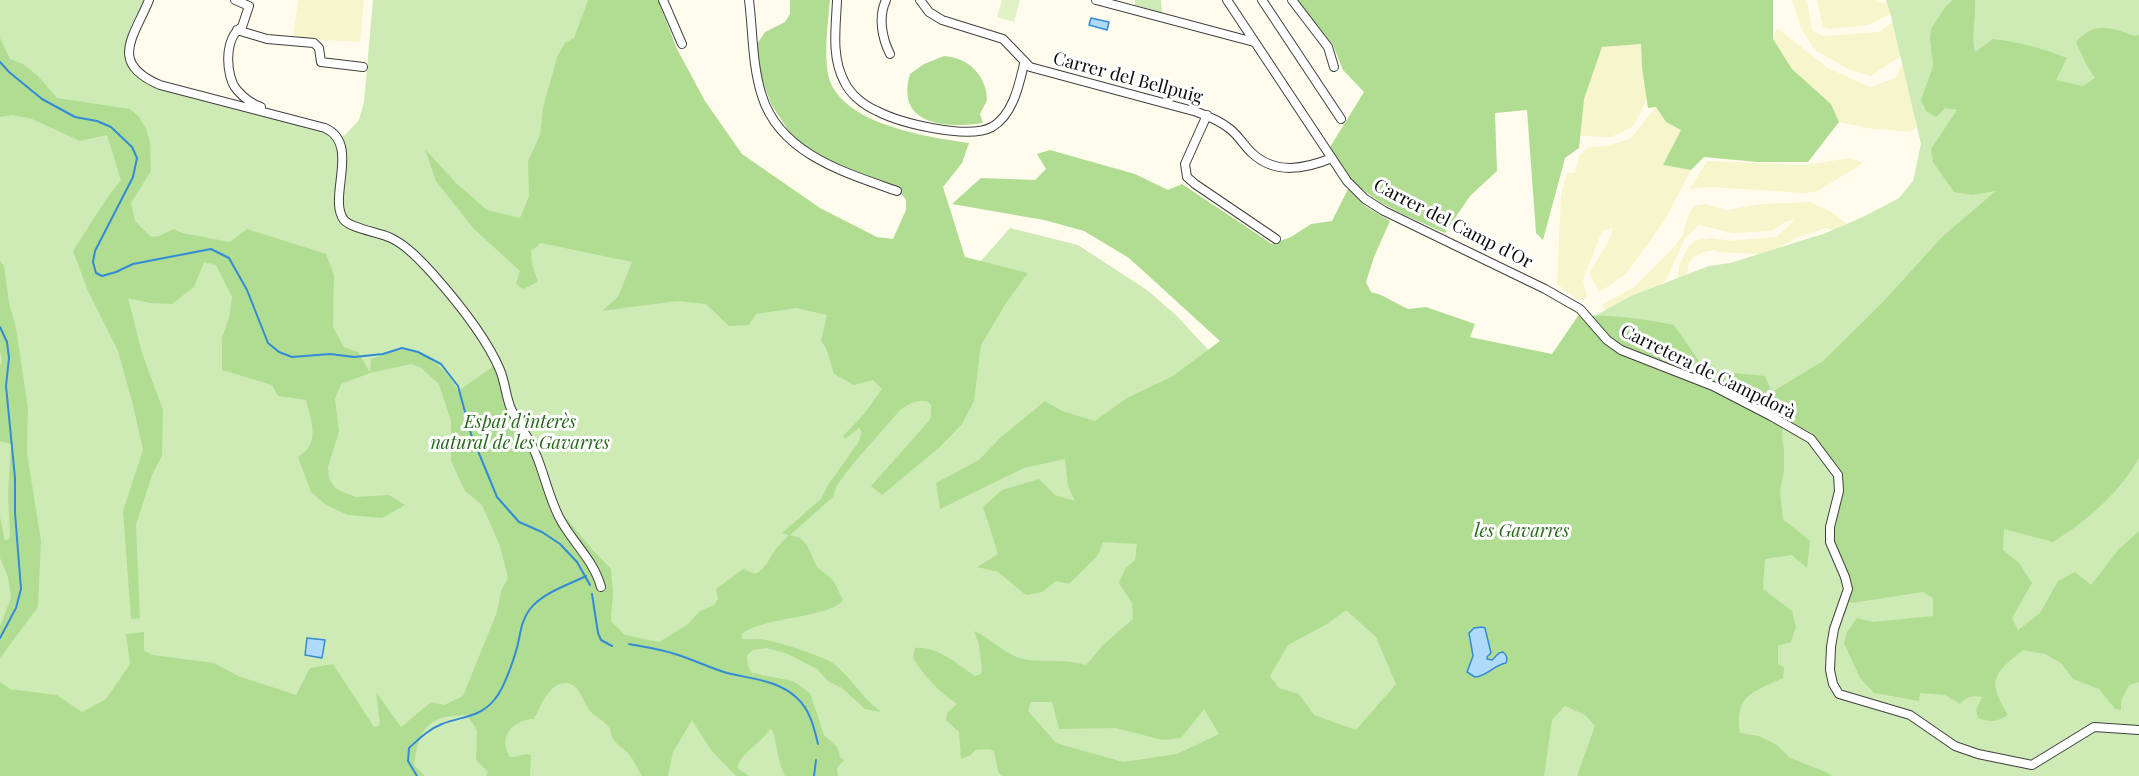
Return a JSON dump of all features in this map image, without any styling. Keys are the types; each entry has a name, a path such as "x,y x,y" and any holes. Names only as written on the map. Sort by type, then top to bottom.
{"street":[{"path":"149,0 130,41 131,64 140,75 160,85 325,128 340,140 340,200 343,218 356,226 388,236 406,248 432,273 485,342 501,372 510,407 537,455 548,493 556,510 597,573 601,587"},
{"path":"235,0 249,6 242,27 237,30 228,57 235,88 257,106 276,112 285,118"},
{"path":"663,0 682,44"},
{"path":"748,0 755,64 762,96 768,111 788,138 819,160 897,191"},
{"path":"837,0 835,58 840,74 850,91 859,99 878,112 889,116 942,130 988,129 999,122 1012,104 1024,64"},
{"path":"885,0 882,28 890,54"},
{"name":"Carrer del Bellpuig","path":"920,0 929,12 942,20 1003,39 1014,49 1024,64 1036,69 1206,115 1232,130 1254,156 1267,165 1295,169 1332,158"},
{"path":"1096,0 1254,42"},
{"name":"Carrer del Camp d'Or","path":"1227,0 1332,158 1357,191 1379,207 1540,285 1580,309"},
{"path":"1262,0 1341,119"},
{"path":"1292,0 1328,47 1334,66"},
{"path":"237,30 267,39 314,43 320,48 321,62 363,67"},
{"path":"1206,115 1185,164 1187,177 1276,239"},
{"name":"Carretera de Campdorà","path":"1580,309 1607,340 1621,350 1713,386 1811,440 1838,475 1839,491 1830,527 1830,542 1848,589 1834,629 1831,647 1830,670 1833,684 1839,694 1910,716 1955,746 1978,754 2032,765 2094,727 2139,730"}],"green space":[{"name":"Espai d'interès natural de les Gavarres","path":"0,0 149,0 140,21 136,20 133,26 127,54 130,68 141,80 149,85 344,136 359,120 364,102 373,0 655,0 688,79 748,164 817,229 980,262 1010,228 1078,245 1147,290 1176,315 1215,357 1400,492 1598,314 1631,296 1709,266 1730,263 1826,233 1899,198 1913,181 1921,144 1886,0 2139,0 2139,776 0,776"},
{"path":"298,0 364,0 360,42 293,38"},
{"path":"588,0 658,0 677,49 705,101 742,154 820,208 877,237 893,239 906,210 906,200 896,187 808,150 794,139 771,104 762,79 757,44 765,32 785,22 790,14 790,0 830,0 826,56 828,74 835,91 848,105 886,125 931,137 969,143 962,163 943,187 965,257 1028,273 1006,303 981,345 974,401 962,424 940,447 882,495 871,486 931,417 931,405 928,402 916,402 903,408 852,465 837,485 833,497 790,535 800,538 807,545 817,567 833,580 843,600 825,611 763,624 741,635 742,639 773,641 830,661 881,712 865,709 842,688 828,681 817,669 788,654 767,648 753,650 747,655 748,666 752,673 793,681 810,693 824,735 837,747 840,757 844,760 837,768 838,776 785,776 773,731 770,729 739,762 737,768 749,776 736,776 711,750 692,720 673,752 668,776 642,776 629,754 613,739 608,726 590,711 575,687 561,683 551,690 534,719 520,722 509,730 506,736 506,749 510,757 531,755 530,776 486,776 488,772 476,760 477,730 467,715 434,721 423,733 414,765 425,776 0,776 0,682 10,689 57,695 82,712 106,699 130,664 126,634 144,632 144,651 153,655 214,663 238,676 296,695 310,668 333,664 374,727 380,725 376,692 401,727 431,702 444,705 463,696 497,612 501,591 508,578 500,546 482,505 465,491 451,461 451,421 439,384 420,367 411,364 370,373 341,384 335,399 339,431 328,467 329,479 335,488 356,497 389,495 405,505 382,518 348,515 326,505 311,492 298,457 310,445 312,438 312,424 306,400 278,396 272,385 222,370 222,338 229,318 232,297 216,265 204,262 194,287 172,304 150,303 128,298 142,353 163,410 162,456 152,475 136,525 140,618 131,619 123,511 143,450 118,351 88,291 73,251 121,180 107,135 80,141 32,119 13,115 0,117 0,38 10,59 23,64 38,76 57,98 130,109 139,117 150,142 151,171 131,203 135,221 151,237 174,229 182,233 230,242 247,229 326,254 334,275 333,327 344,347 358,352 370,372 371,359 396,351 412,351 436,363 449,376 458,391 494,366 505,403 533,455 556,518 567,519 611,569 613,594 611,621 625,635 659,642 688,624 700,611 714,605 718,599 716,589 743,569 755,574 762,570 775,550 789,535 782,533 821,499 828,485 858,443 862,432 859,428 845,439 843,436 864,414 882,389 873,380 854,385 834,374 826,348 821,341 827,315 796,308 756,314 749,325 729,326 706,304 677,301 602,311 618,297 632,262 541,243 531,251 532,264 538,282 523,289 516,284 520,271 474,229 436,181 425,149 456,183 487,210 520,218 529,196 528,161 540,135 543,108 557,57 565,43 574,38"},
{"path":"1002,0 1020,0 1014,22 997,17"},
{"path":"1135,0 1161,0 1162,13 1135,5"},
{"path":"1297,0 1773,0 1773,39 1792,69 1831,104 1839,122 1808,162 1757,162 1704,157 1691,170 1663,165 1681,130 1666,122 1656,107 1648,108 1641,44 1602,47 1584,99 1579,148 1565,158 1543,240 1536,233 1527,110 1495,113 1497,171 1470,196 1445,233 1381,202 1358,185 1341,165 1330,147 1364,92 1343,70 1333,45"},
{"path":"1792,0 1807,0 1812,30 1823,36 1879,32 1910,11 1916,33 1898,58 1871,76 1850,70 1815,50 1801,28"},
{"path":"1817,0 1904,2 1888,15 1868,25 1830,29 1823,27"},
{"name":"les Gavarres","path":"1953,0 1975,0 1973,40 1975,52 1993,39 2049,51 2067,58 2056,80 2083,86 2095,78 2076,42 2083,35 2097,28 2104,28 2139,35 2139,458 2112,494 2066,534 2053,542 2004,529 2003,550 2019,563 2032,583 2012,618 2018,630 2040,613 2058,581 2075,572 2091,585 2119,549 2139,531 2139,682 2129,685 2121,701 2121,710 2115,709 2099,689 2073,679 2061,663 2045,654 2023,650 2005,665 1996,678 1997,693 2008,715 1997,720 1978,718 1976,710 1982,697 1969,697 1960,704 1945,695 1920,693 1919,701 1874,693 1860,678 1844,643 1847,632 1857,618 1873,622 1933,616 1933,598 1923,592 1852,603 1848,601 1850,590 1833,536 1843,484 1839,468 1811,432 1783,420 1784,470 1780,492 1783,519 1810,541 1807,568 1792,555 1765,559 1763,589 1792,611 1796,627 1791,642 1778,646 1778,664 1784,667 1783,678 1748,696 1740,710 1740,733 1759,736 1777,745 1790,758 1832,776 1577,776 1595,726 1585,715 1565,706 1552,720 1544,776 1003,776 998,772 994,751 975,750 971,755 961,759 959,732 946,720 947,713 957,704 922,671 913,658 915,648 939,653 975,676 981,674 982,670 979,645 974,631 1017,657 1086,665 1103,645 1133,619 1132,603 1119,583 1125,569 1135,560 1137,544 1103,542 1098,555 1069,584 1056,581 1042,592 1026,595 998,572 977,567 998,554 983,507 1002,490 1039,479 1055,495 1075,501 1068,486 1065,459 1024,468 940,509 936,483 979,460 1000,438 1045,401 1062,411 1095,421 1127,398 1173,376 1220,341 1129,258 1084,231 1044,220 952,204 981,178 1035,180 1046,169 1037,154 1050,150 1135,174 1168,190 1182,184 1272,244 1291,237 1311,224 1332,221 1348,189 1365,206 1390,221 1366,282 1371,292 1408,309 1426,307 1475,324 1470,337 1552,354 1578,316 1626,318 1674,325 1705,370 1765,376 1772,392 1823,361 1882,303 1943,236 1996,191 1972,195 1954,192 1933,162 1931,149 1957,110 1945,108 1936,117 1926,111 1921,100 1933,66 1931,29 1946,6","holes":["1346,610 1376,637 1396,684 1356,730 1314,715 1299,694 1279,688 1270,676 1288,645 1327,624","1031,702 1052,702 1059,729 1116,728 1162,740 1181,738 1204,709 1219,734 1177,754 1123,762 1056,743 1028,711"]},
{"path":"1777,28 1828,68 1870,87 1895,78 1909,53 1924,120 1910,132 1867,128 1839,122 1831,104 1792,69 1773,39"},
{"path":"1641,44 1647,97 1632,127 1611,137 1580,136 1583,99 1602,47"},
{"path":"944,56 961,60 975,69 980,76 984,83 987,100 980,114 983,123 940,124 927,120 910,104 907,91 910,74 924,64"},
{"path":"1656,107 1666,122 1681,130 1663,165 1691,170 1665,220 1626,274 1600,292 1589,273 1608,242 1613,228 1602,231 1583,280 1587,298 1578,300 1557,284 1561,196 1567,173 1575,173 1579,156 1588,147 1606,146 1630,139"},
{"path":"1850,158 1863,163 1818,191 1805,193 1709,187 1690,189 1707,161 1805,165"},
{"path":"1810,202 1832,212 1854,230 1839,233 1826,228 1796,238 1774,251 1758,254 1716,252 1716,250 1704,252 1689,262 1683,296 1677,279 1680,263 1689,246 1696,240 1713,238 1731,241 1776,237 1795,220 1785,222 1772,231 1732,233 1699,225 1685,238 1667,279 1646,297 1630,308 1605,309 1602,305 1634,287 1676,245 1694,206 1706,204 1726,210 1762,204"},
{"path":"0,261 4,266 9,303 16,328 28,408 27,453 41,541 38,607 0,658 0,626 11,598 8,577 0,558 0,517 5,541 10,538 8,494 11,444 0,441 0,365 2,362"}],"water":[{"path":"1091,18 1109,22 1107,30 1089,25"},
{"path":"1474,628 1485,628 1491,653 1487,659 1492,660 1503,652 1507,660 1506,663 1475,677 1467,672 1473,656 1469,633"},
{"path":"307,638 325,640 322,658 305,655"}],"waterway":[{"path":"0,62 42,99 75,117 97,121 111,127 132,147 137,158 133,177 95,251 93,262 96,273 102,276 133,264 211,249 229,258 247,290 268,343 279,352 292,357 330,354 354,357 383,354 402,348 418,352 441,364 458,386 471,434 497,497 519,522 542,532 560,544 577,562 590,585"},
{"path":"0,327 7,342 9,358 6,386 15,478 15,513 21,589 16,608 0,638"},
{"path":"417,776 408,761 409,748 437,726 470,716 489,705 499,694 506,679 523,623 530,609 541,598 586,576"},
{"path":"592,594 598,633 601,640 612,646"},
{"path":"629,644 669,652 727,673 781,687 797,698 805,708 818,744"},
{"path":"814,776 816,760"}]}
